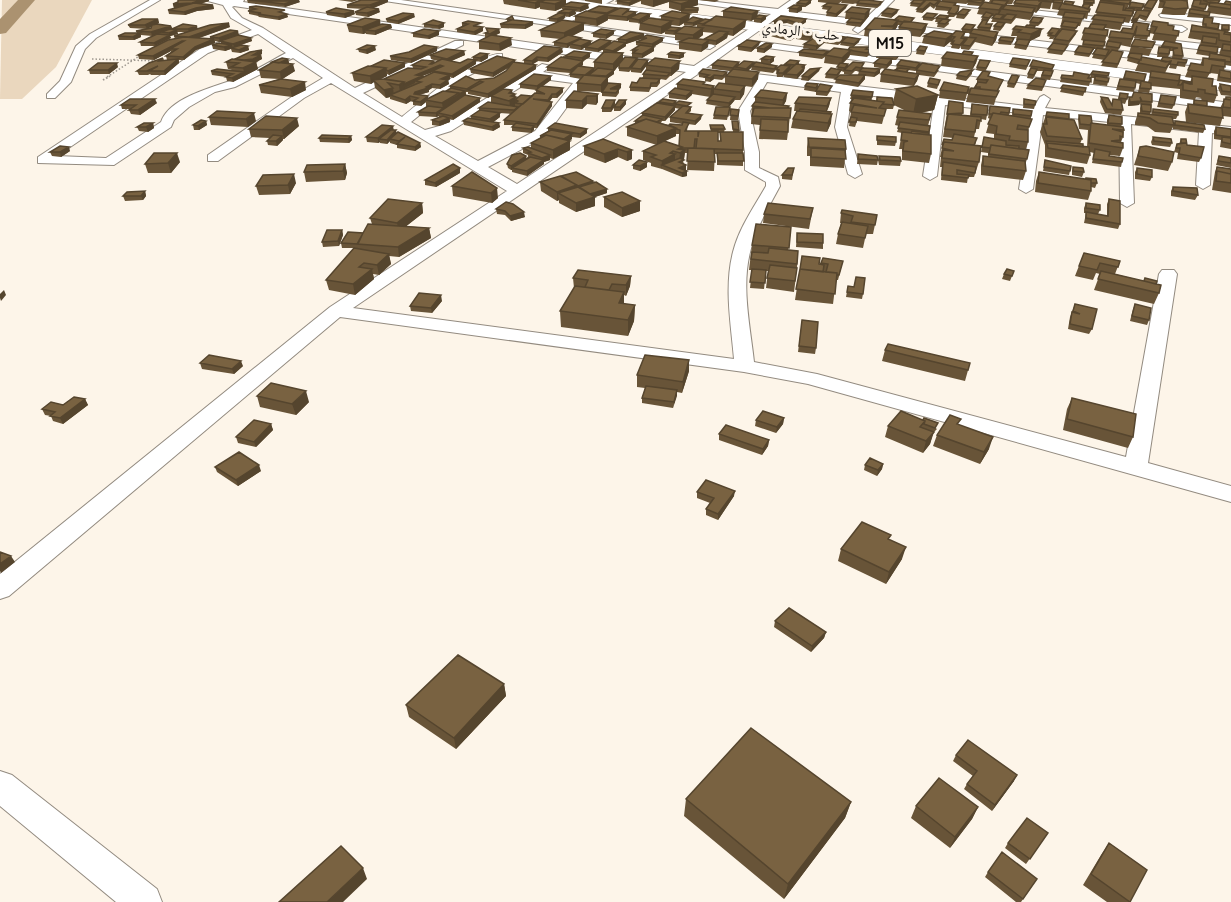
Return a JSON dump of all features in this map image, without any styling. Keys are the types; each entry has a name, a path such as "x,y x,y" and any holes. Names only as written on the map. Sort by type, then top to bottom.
{"highway":[{"name":"حلب - الرمادي","path":"549,0 603,3 694,19 1231,87"}],"street":[{"path":"51,96 65,82 80,48 93,36 156,0"},
{"path":"208,0 238,2 316,16 696,70 847,89 873,84 940,101 1125,118 1231,131"},
{"path":"382,0 732,45 896,62 1231,107"},
{"path":"678,0 722,3 779,13 1231,67"},
{"path":"0,589 336,311 518,191 797,0 809,2"},
{"path":"850,37 890,0"},
{"path":"915,0 1198,31"},
{"path":"1218,0 1231,2"},
{"path":"238,2 227,6 234,19 266,31 293,54 354,93 518,191"},
{"path":"403,122 464,74 603,3"},
{"path":"694,19 722,3"},
{"path":"868,8 891,11"},
{"path":"1026,189 1038,111 1060,65 1094,8"},
{"path":"295,23 336,9"},
{"path":"1151,14 1231,22"},
{"path":"266,31 218,44 187,62 43,160 109,162 167,124 168,119 185,104 211,89 231,85 293,54"},
{"path":"354,93 471,37"},
{"path":"1150,41 1231,50"},
{"path":"873,84 914,46"},
{"path":"424,135 447,128 570,51"},
{"path":"478,167 540,134 580,81 533,74"},
{"path":"213,158 300,96 331,78"},
{"path":"744,366 738,274 741,253 750,226 773,186 773,180 752,170 752,152 744,111 764,78"},
{"path":"847,89 841,127 855,174"},
{"path":"930,176 940,101"},
{"path":"1125,118 1127,203"},
{"path":"1203,185 1206,128"},
{"path":"1136,467 1168,274"},
{"path":"336,311 744,366 810,378 1231,494"},
{"path":"0,786 144,902"}],"path":[{"path":"103,80 131,60 149,51"},
{"path":"75,59 187,62"}],"shaded area":[{"path":"2,0 92,0 56,67 22,99 0,99"}],"building":[{"path":"178,0 201,0 173,4"},
{"path":"249,0 284,1 297,0 284,4"},
{"path":"361,0 384,0 370,5 347,5"},
{"path":"518,0 541,0 535,3"},
{"path":"565,0 555,4 540,2"},
{"path":"635,0 629,3 617,1"},
{"path":"693,0 681,4 669,1"},
{"path":"801,0 811,0 806,4 797,3"},
{"path":"860,0 882,2 878,5 857,3"},
{"path":"914,0 925,0 921,4 911,3"},
{"path":"926,0 939,1 934,5 930,3 923,9 917,9"},
{"path":"969,0 984,0 981,3"},
{"path":"993,0 1008,1 1002,6 991,3"},
{"path":"1016,0 1042,1 1038,6 1014,3"},
{"path":"1063,0 1062,3 1053,2"},
{"path":"1084,0 1094,0 1094,3 1084,2"},
{"path":"1100,0 1131,0 1129,4"},
{"path":"1149,0 1157,0 1152,9 1144,7"},
{"path":"1160,0 1187,1 1188,8 1163,7 1165,2"},
{"path":"1194,0 1201,0 1200,4 1207,4 1205,9 1192,6"},
{"path":"1203,0 1220,0 1218,3 1210,3"},
{"path":"940,1 956,3 954,5 959,6 958,11 955,14 948,13 951,8 936,6"},
{"path":"1065,1 1074,2 1072,5 1064,4"},
{"path":"571,2 588,4 580,8 562,6"},
{"path":"984,2 1003,5 999,10 979,8"},
{"path":"1100,2 1124,5 1123,10 1133,11 1132,16 1096,12"},
{"path":"1131,2 1144,4 1142,8 1129,7"},
{"path":"1210,2 1231,5 1231,9 1209,6"},
{"path":"194,3 213,5 184,12 168,10"},
{"path":"828,3 847,5 836,14 827,12 831,7 823,6"},
{"path":"1062,3 1090,9 1089,12 1059,9"},
{"path":"1084,4 1091,4 1088,9 1082,7"},
{"path":"794,5 802,6 797,9 789,8"},
{"path":"1006,5 1035,8 1032,13 1002,9"},
{"path":"599,6 617,8 607,13 588,11"},
{"path":"249,7 285,10 279,12 287,14 278,17 248,11 256,9"},
{"path":"367,7 379,9 367,13 355,12"},
{"path":"686,7 698,8 698,10 681,10"},
{"path":"731,7 758,11 752,14 723,11"},
{"path":"852,7 870,9 865,14 846,12"},
{"path":"336,8 354,11 344,14 326,12"},
{"path":"620,8 629,9 622,15 628,11 636,12 627,17 607,15"},
{"path":"888,8 898,10 892,14 882,13"},
{"path":"565,9 575,10 569,13 559,12"},
{"path":"963,9 970,10 965,15 957,14"},
{"path":"1190,9 1210,12 1209,16 1189,13"},
{"path":"1137,10 1150,11 1147,17 1140,15 1132,20"},
{"path":"586,11 607,14 596,19 575,16"},
{"path":"672,11 690,14 680,19 661,16"},
{"path":"986,12 993,14 989,18 982,17"},
{"path":"1065,12 1085,14 1083,19 1063,17"},
{"path":"403,13 414,14 398,21 386,19"},
{"path":"559,13 565,14 557,19 549,18"},
{"path":"640,13 650,14 639,20 629,18"},
{"path":"927,13 937,14 933,18 923,17"},
{"path":"996,14 1004,15 1000,19 992,18"},
{"path":"1007,14 1016,15 1012,20 1002,19"},
{"path":"759,15 766,16 761,19 754,18"},
{"path":"940,15 949,16 945,19 936,18"},
{"path":"1095,15 1125,18 1123,23 1092,19"},
{"path":"512,16 514,20 533,22 525,25 500,24 512,20 507,19"},
{"path":"716,16 746,20 733,29 703,25"},
{"path":"781,16 806,19 800,24 788,20 774,21"},
{"path":"899,16 914,18 910,22 894,20"},
{"path":"693,17 702,19 693,23 685,22"},
{"path":"1033,17 1043,18 1039,23 1030,22"},
{"path":"1204,17 1213,18 1212,23 1219,24 1218,29 1206,27 1206,24 1203,24"},
{"path":"365,18 380,20 362,27 347,25"},
{"path":"649,18 672,21 661,27 640,23"},
{"path":"851,18 864,20 861,23 847,22"},
{"path":"875,18 898,20 893,26 881,26 895,27 890,32 865,29"},
{"path":"142,19 158,19 145,25 128,25"},
{"path":"705,19 711,20 703,24 697,23"},
{"path":"943,19 950,20 945,24 938,23"},
{"path":"433,20 444,23 438,26 424,24"},
{"path":"562,20 584,23 564,33 540,30"},
{"path":"983,20 988,20 986,24 992,24 990,28 978,27"},
{"path":"468,21 481,23 473,26 483,27 474,32 457,29 468,24 462,23"},
{"path":"904,21 927,24 922,30 899,27"},
{"path":"1064,21 1079,23 1076,28 1061,26"},
{"path":"1153,21 1174,26 1173,30 1179,31 1178,36 1154,33 1157,27 1151,26"},
{"path":"998,22 1005,23 1001,27 994,26"},
{"path":"1134,22 1149,24 1147,30 1150,31 1149,36 1135,35 1137,26 1134,34 1121,32 1123,28 1132,29"},
{"path":"229,23 189,37 174,36 210,25"},
{"path":"183,24 197,26 188,29 172,29"},
{"path":"382,24 391,25 375,31 365,30"},
{"path":"966,24 975,25 971,30 962,29"},
{"path":"1091,24 1106,25 1103,30 1089,28"},
{"path":"152,25 171,26 151,32 136,31 151,28"},
{"path":"1192,25 1225,31 1224,34 1231,35 1231,42 1219,40 1219,34 1191,31"},
{"path":"1222,25 1229,25 1229,30 1222,29"},
{"path":"685,26 703,28 693,35 675,33"},
{"path":"1016,26 1042,29 1031,34 1018,32 1021,30 1013,29"},
{"path":"671,27 681,28 675,31 665,30"},
{"path":"765,27 773,28 772,30 775,28 799,31 791,37 770,32 761,34"},
{"path":"486,28 499,29 490,34 485,33 488,32"},
{"path":"1052,28 1060,29 1055,36 1048,33"},
{"path":"1085,28 1108,30 1107,36 1083,33"},
{"path":"170,29 177,30 169,33 161,32"},
{"path":"424,29 439,31 428,36 413,33"},
{"path":"601,29 614,31 606,35 593,33"},
{"path":"973,29 998,32 994,38 970,33"},
{"path":"1062,29 1077,31 1069,41 1054,39"},
{"path":"230,30 238,31 219,38 210,37"},
{"path":"719,31 728,32 716,41 704,39"},
{"path":"802,31 815,33 810,37 796,35"},
{"path":"934,31 953,34 946,39 924,36"},
{"path":"956,31 965,32 961,38 965,39 960,45 952,44 954,41 951,41 955,37 951,36"},
{"path":"1111,31 1134,34 1132,39 1109,37"},
{"path":"630,32 644,34 626,40 618,39"},
{"path":"125,33 140,33 133,37 118,36"},
{"path":"157,34 170,35 154,43 140,42"},
{"path":"238,35 251,38 233,44 220,41"},
{"path":"491,35 511,38 499,44 479,41"},
{"path":"568,35 581,38 567,44 554,42"},
{"path":"647,35 663,38 652,44 636,42 647,38 641,38"},
{"path":"830,35 845,37 839,41 824,39"},
{"path":"1203,36 1217,38 1216,44 1202,42"},
{"path":"184,37 214,39 195,47 183,57 166,56 177,49 170,49 184,41 153,56 138,55 168,40"},
{"path":"847,37 860,39 854,44 841,42"},
{"path":"964,37 976,38 970,46 962,45 967,39"},
{"path":"1001,37 1014,38 1012,42 999,40"},
{"path":"689,38 709,40 702,45 679,42"},
{"path":"814,38 825,40 816,46 804,44"},
{"path":"580,39 591,41 581,46 570,44"},
{"path":"600,39 611,41 598,49 585,47"},
{"path":"1018,39 1030,40 1027,46 1015,44"},
{"path":"1135,39 1155,42 1152,48 1131,46"},
{"path":"747,40 760,42 752,48 738,46"},
{"path":"1084,40 1105,42 1104,46 1083,44"},
{"path":"614,41 626,43 613,51 603,49"},
{"path":"887,41 898,43 895,46 884,44"},
{"path":"1108,41 1121,43 1119,48 1106,46"},
{"path":"1165,41 1181,44 1183,56 1174,55 1173,49 1178,48 1162,46"},
{"path":"219,43 232,45 224,47 212,45"},
{"path":"766,43 772,44 764,49 757,48"},
{"path":"900,43 907,44 902,49 897,46"},
{"path":"1053,43 1068,45 1064,51 1048,49"},
{"path":"883,44 902,47 898,53 878,50"},
{"path":"1223,44 1231,45 1231,51 1222,50"},
{"path":"241,45 248,46 239,50 231,48"},
{"path":"367,45 375,46 366,50 358,49"},
{"path":"424,45 437,47 411,59 390,56 409,52"},
{"path":"640,45 654,47 642,54 633,53 637,50 632,50"},
{"path":"1200,45 1218,47 1217,53 1198,50"},
{"path":"544,46 562,48 547,58 537,57 532,61 524,60"},
{"path":"920,46 927,47 925,51 917,50"},
{"path":"1079,46 1094,48 1090,54 1075,52"},
{"path":"850,47 869,47 866,49 872,50 867,53 848,50"},
{"path":"1159,47 1170,48 1169,54 1158,53"},
{"path":"834,48 851,50 842,58 825,55"},
{"path":"1097,48 1109,50 1106,56 1093,54"},
{"path":"446,49 464,51 447,59 430,55"},
{"path":"804,49 828,51 823,55 799,52"},
{"path":"262,50 253,55 261,55 253,59 235,59 250,52"},
{"path":"1112,50 1123,52 1118,64 1102,62"},
{"path":"574,51 590,53 582,58 565,56"},
{"path":"964,51 973,52 971,55 962,54"},
{"path":"604,52 623,53 613,64 594,62"},
{"path":"671,52 684,53 679,56 668,54"},
{"path":"947,52 978,56 974,62 942,58"},
{"path":"480,53 488,54 480,58 473,57"},
{"path":"1130,53 1142,54 1141,60 1128,57"},
{"path":"1210,53 1231,57 1231,62 1209,59"},
{"path":"497,56 515,60 493,73 470,69"},
{"path":"766,56 774,57 770,60 761,59"},
{"path":"561,57 583,61 570,70 547,67"},
{"path":"625,57 637,58 629,68 619,68 619,64"},
{"path":"1142,57 1170,62 1166,68 1138,63"},
{"path":"1163,57 1187,60 1186,63 1178,62 1177,65 1170,64 1171,61 1161,61"},
{"path":"163,58 159,61 178,59 164,71 149,71 158,66 147,71 137,71 149,63"},
{"path":"282,58 288,59 279,63 272,62"},
{"path":"655,58 680,61 671,68 646,65"},
{"path":"880,58 892,59 887,65 874,63"},
{"path":"1013,58 1030,60 1027,66 1010,64"},
{"path":"1203,58 1225,60 1225,67 1212,65 1210,73 1188,70 1191,63 1203,65"},
{"path":"232,59 256,62 243,68 231,67 239,63 226,62"},
{"path":"442,59 460,63 468,59 476,60 452,74 432,71 443,66 440,65 416,75 422,76 404,84 404,82 384,79 408,68 426,67 412,65 422,60 434,61 430,64 432,64"},
{"path":"638,59 648,60 641,69 631,68"},
{"path":"384,60 405,63 388,71 386,68 371,66"},
{"path":"718,60 739,62 733,68 712,65"},
{"path":"790,60 799,61 795,65 785,64"},
{"path":"901,60 920,63 916,68 897,65"},
{"path":"980,60 990,61 986,68 977,67"},
{"path":"1033,60 1054,65 1052,69 1030,66"},
{"path":"744,61 754,62 746,69 736,67"},
{"path":"273,62 293,64 280,72 259,70"},
{"path":"513,62 536,65 488,94 468,90 483,82 480,81 467,89 450,86 466,76 475,80 494,78 506,71"},
{"path":"756,62 777,66 774,69 752,66"},
{"path":"853,62 864,63 861,68 856,67 852,71 844,70"},
{"path":"98,63 117,63 108,70 89,70"},
{"path":"840,63 848,64 845,68 837,67"},
{"path":"922,63 940,66 935,73 916,70"},
{"path":"796,64 805,65 797,75 785,74"},
{"path":"781,65 790,66 783,73 777,73 779,70 776,69"},
{"path":"368,66 386,68 370,76 352,73"},
{"path":"578,66 594,68 585,75 570,74"},
{"path":"598,68 614,70 606,76 589,75"},
{"path":"820,68 808,77 802,76 810,69"},
{"path":"831,68 841,70 837,75 826,74"},
{"path":"863,68 880,69 875,73 859,71"},
{"path":"1031,68 1037,69 1034,75 1028,74"},
{"path":"217,69 244,72 232,78 226,77 233,74 211,71"},
{"path":"703,69 727,72 723,76 714,75 710,78 705,77 709,75 699,73"},
{"path":"733,69 759,72 752,79 726,76"},
{"path":"885,69 919,74 915,79 881,74"},
{"path":"909,69 906,72 895,70"},
{"path":"646,70 670,73 667,76 643,74"},
{"path":"973,70 967,77 957,75 960,72"},
{"path":"1044,70 1053,71 1051,76 1042,75"},
{"path":"1220,70 1231,72 1231,79 1219,77"},
{"path":"983,71 990,72 988,76 1003,80 997,91 975,87 978,82 986,83 988,80 977,79"},
{"path":"1093,71 1109,73 1108,76 1091,74"},
{"path":"1126,71 1146,74 1144,81 1124,78"},
{"path":"1151,71 1180,75 1179,81 1150,77"},
{"path":"434,72 450,75 441,79 448,80 440,85 432,84 426,87 428,88 415,92 414,94 428,96 420,102 413,101 418,98 410,96 405,100 390,95 421,82 415,81"},
{"path":"1074,72 1090,75 1088,78 1091,78 1091,82 1061,78 1062,75 1073,76"},
{"path":"534,74 551,76 537,86 520,84"},
{"path":"584,75 608,77 601,85 577,83"},
{"path":"840,75 865,75 859,83 835,79"},
{"path":"1012,75 1019,76 1015,84 1008,83"},
{"path":"1095,76 1109,78 1108,82 1095,80"},
{"path":"1192,76 1213,79 1212,86 1216,86 1217,95 1205,93 1205,90 1198,89 1198,92 1183,90 1183,82 1192,84"},
{"path":"640,78 660,79 657,83 651,83 650,88 630,87 632,82 637,83"},
{"path":"930,78 940,80 938,85 928,83"},
{"path":"1036,78 1046,80 1043,87 1028,85"},
{"path":"281,79 305,82 290,89 259,85"},
{"path":"683,79 705,82 703,84 714,86 711,89 677,84"},
{"path":"1120,79 1136,81 1135,88 1118,86"},
{"path":"373,80 404,82 399,85 388,83 393,88 384,90"},
{"path":"1180,80 1191,82 1178,85"},
{"path":"1141,81 1151,83 1151,89 1140,88"},
{"path":"944,82 969,87 967,93 940,90"},
{"path":"608,83 621,84 610,89 619,89 616,93 602,92"},
{"path":"719,83 745,86 740,92 714,89"},
{"path":"807,83 818,84 816,88 805,86"},
{"path":"820,84 832,86 828,92 816,91"},
{"path":"1220,84 1231,86 1231,92 1222,91"},
{"path":"1063,85 1086,88 1085,92 1061,88"},
{"path":"541,86 563,88 556,94 552,94 548,100 533,99 552,102 537,124 504,120 535,93 545,94 536,90"},
{"path":"917,86 938,95 916,99 896,89"},
{"path":"451,88 465,91 459,94 446,91"},
{"path":"675,88 692,91 686,96 669,93"},
{"path":"971,88 999,91 996,97 969,94"},
{"path":"503,89 512,90 509,93 515,94 511,96 516,97 509,101 491,96"},
{"path":"761,90 787,93 783,100 755,97"},
{"path":"853,90 873,92 872,97 851,95"},
{"path":"443,91 459,93 442,103 425,100"},
{"path":"574,91 598,94 587,96 582,101 566,100"},
{"path":"1134,92 1152,94 1152,102 1142,101 1140,97 1141,101 1130,102 1129,97 1132,97"},
{"path":"1120,93 1128,94 1127,99 1119,98"},
{"path":"713,94 735,97 729,103 707,100"},
{"path":"465,95 480,98 452,116 438,113"},
{"path":"521,95 532,96 523,104 515,103"},
{"path":"1161,95 1176,97 1174,105 1159,103"},
{"path":"799,97 831,98 827,106 795,103"},
{"path":"853,97 871,98 871,100 854,98 852,100"},
{"path":"877,97 892,98 894,105 883,104 884,102 877,101"},
{"path":"1101,97 1108,98 1112,105 1113,99 1121,100 1123,110 1107,109"},
{"path":"854,98 884,102 879,108 886,109 884,116 851,112 854,105 877,108 850,103"},
{"path":"130,99 155,99 138,110 129,110 136,105 121,105"},
{"path":"663,99 676,101 673,104 659,102"},
{"path":"1024,99 1036,101 1035,105 1024,104"},
{"path":"1224,99 1231,100 1231,108 1223,107"},
{"path":"606,100 615,100 611,108 602,108"},
{"path":"619,100 626,100 620,107 614,107"},
{"path":"1194,100 1207,101 1207,106 1194,104"},
{"path":"679,101 691,103 687,106 675,104"},
{"path":"949,101 963,103 963,113 947,114"},
{"path":"488,102 518,107 514,110 479,108"},
{"path":"755,102 789,106 770,108 752,106"},
{"path":"657,103 675,106 665,117 642,113"},
{"path":"972,104 988,106 987,115 971,114"},
{"path":"1141,104 1151,105 1151,112 1142,111"},
{"path":"1188,104 1222,108 1223,118 1189,113"},
{"path":"428,106 444,108 436,113 418,112"},
{"path":"683,106 691,107 686,113 702,115 695,121 670,117"},
{"path":"990,106 1010,108 1009,113 989,114"},
{"path":"716,107 730,107 728,116 714,115"},
{"path":"754,108 791,108 790,118 752,116"},
{"path":"731,109 739,110 738,116 730,115"},
{"path":"800,109 831,112 830,114 799,111"},
{"path":"1013,109 1032,111 1031,116 1013,114"},
{"path":"1153,109 1178,112 1178,115 1153,112"},
{"path":"480,110 500,113 490,119 471,116"},
{"path":"899,110 931,114 929,120 897,117"},
{"path":"217,111 254,113 246,119 209,117"},
{"path":"797,111 832,114 828,123 793,119"},
{"path":"1047,112 1069,114 1069,119 1046,116"},
{"path":"993,113 1032,119 1029,127 1018,125 1017,129 1028,130 1028,142 1009,140 1010,136 996,134 997,126 988,124"},
{"path":"1138,113 1172,117 1174,125 1158,123 1150,118 1138,116"},
{"path":"948,114 981,117 981,121 977,120 975,132 945,129"},
{"path":"643,115 662,119 657,122 646,119 635,121"},
{"path":"1079,115 1091,116 1092,123 1090,125 1080,124"},
{"path":"1109,115 1122,117 1122,124 1108,123"},
{"path":"266,116 297,118 282,130 249,129"},
{"path":"443,116 449,118 439,122 432,120"},
{"path":"851,117 857,118 856,122 849,122"},
{"path":"1046,117 1074,120 1082,139 1047,136 1043,124 1047,124"},
{"path":"468,118 499,123 492,127 463,121"},
{"path":"646,119 676,128 657,136 627,127"},
{"path":"761,119 788,120 788,132 760,130"},
{"path":"201,120 206,121 198,126 193,125"},
{"path":"732,121 738,121 739,130 733,129"},
{"path":"1175,121 1204,125 1205,129 1175,125"},
{"path":"683,122 689,123 685,131 698,131 698,137 699,131 718,131 718,141 721,141 720,132 743,132 743,150 696,148 697,139 695,139 694,148 682,148 679,146 680,130 669,125 682,125"},
{"path":"900,122 930,126 929,132 898,128"},
{"path":"144,123 153,123 146,127 137,127"},
{"path":"516,123 534,126 531,129 512,127"},
{"path":"555,123 587,129 580,134 548,128"},
{"path":"1091,123 1123,127 1124,130 1112,129 1123,132 1123,137 1120,136 1120,140 1111,141 1123,143 1123,148 1089,143"},
{"path":"382,125 393,126 378,138 366,137"},
{"path":"710,125 723,125 725,129 711,129"},
{"path":"1216,127 1231,129 1231,137 1216,135"},
{"path":"391,130 396,130 387,140 379,139"},
{"path":"551,130 572,134 564,139 540,136"},
{"path":"912,131 929,133 929,135 911,133"},
{"path":"398,132 420,143 415,147 397,144 405,137 399,141 390,139"},
{"path":"902,132 931,135 931,154 903,151 904,142 908,141 901,140"},
{"path":"954,134 977,138 974,145 944,142 942,145 944,139 952,140"},
{"path":"273,135 282,136 276,141 267,141"},
{"path":"322,135 351,136 348,139 319,138"},
{"path":"546,135 570,141 553,150 531,143"},
{"path":"877,136 896,137 896,142 877,140"},
{"path":"984,137 1006,141 1006,145 1019,146 1019,149 991,145 990,148 982,147"},
{"path":"1153,137 1171,139 1172,143 1154,141"},
{"path":"1222,137 1231,138 1231,144 1222,142"},
{"path":"808,138 845,140 846,149 809,147"},
{"path":"603,139 632,150 627,152 618,149 604,154 584,146"},
{"path":"1181,139 1186,139 1187,145 1204,147 1201,158 1179,154 1180,148 1176,148 1177,144 1186,143 1181,143"},
{"path":"664,141 682,147 678,149 685,150 680,153 673,151 670,153 675,154 662,161 651,157 656,155 643,151"},
{"path":"1046,141 1083,144 1083,147 1047,144"},
{"path":"944,142 981,146 979,162 942,158 943,150 954,151 942,148"},
{"path":"1047,143 1089,147 1090,155 1048,148"},
{"path":"991,145 1029,150 1027,159 989,154"},
{"path":"60,146 69,147 60,152 50,152"},
{"path":"1146,146 1174,152 1172,162 1138,156 1140,147"},
{"path":"528,147 550,155 542,158 528,153 531,152 523,148"},
{"path":"688,148 714,149 715,162 687,161"},
{"path":"811,148 845,150 846,159 811,157"},
{"path":"1095,149 1110,152 1109,156 1123,158 1122,162 1093,159"},
{"path":"154,153 177,153 168,163 145,164"},
{"path":"520,153 526,156 511,166 507,164 512,155"},
{"path":"717,153 743,153 744,161 718,161"},
{"path":"858,154 877,156 878,160 858,159"},
{"path":"879,156 900,157 901,161 880,160"},
{"path":"983,156 1025,161 1026,171 983,166"},
{"path":"1219,156 1231,158 1231,163 1218,161"},
{"path":"530,157 544,160 527,171 512,168"},
{"path":"680,158 684,160 679,162 686,165 679,168 687,171 682,173 662,165"},
{"path":"639,160 647,162 640,166 633,165"},
{"path":"1045,160 1071,166 1070,171 1044,167"},
{"path":"943,162 976,167 975,173 957,170 957,174 969,175 968,178 942,175"},
{"path":"345,164 343,171 304,172 307,165"},
{"path":"453,164 460,168 435,183 425,180"},
{"path":"1073,167 1083,168 1084,172 1073,171"},
{"path":"1217,167 1231,169 1231,174 1217,171 1216,173"},
{"path":"788,168 794,168 792,175 782,175"},
{"path":"1137,168 1152,170 1152,177 1137,174"},
{"path":"1217,171 1231,174 1231,183 1216,181"},
{"path":"472,172 497,188 491,193 452,186"},
{"path":"576,172 593,181 578,186 561,176"},
{"path":"1039,172 1091,180 1091,191 1038,183"},
{"path":"294,174 288,185 256,186 263,175"},
{"path":"560,176 577,185 557,192 540,182"},
{"path":"1086,178 1096,179 1097,183 1091,183 1091,180"},
{"path":"596,182 607,189 590,194 579,187"},
{"path":"578,187 595,197 576,203 558,193"},
{"path":"1173,187 1197,188 1198,195 1173,191"},
{"path":"145,191 141,196 123,196 127,192"},
{"path":"622,192 640,201 622,208 604,197"},
{"path":"388,199 422,203 397,223 370,218"},
{"path":"1109,199 1120,201 1120,224 1086,218 1086,212 1108,216"},
{"path":"506,202 524,212 510,216 505,211 496,209"},
{"path":"768,203 813,208 810,219 764,214"},
{"path":"1086,203 1100,205 1100,210 1086,208"},
{"path":"842,210 877,215 875,225 851,222 853,216 841,213"},
{"path":"842,222 868,226 865,238 838,234"},
{"path":"368,224 429,228 398,247 357,244"},
{"path":"756,224 791,227 789,248 752,245"},
{"path":"327,230 342,230 338,241 322,242"},
{"path":"348,232 363,233 358,244 341,243"},
{"path":"797,233 823,234 823,243 797,242"},
{"path":"354,248 389,254 377,265 364,263 359,267 372,269 353,284 326,280"},
{"path":"769,248 798,251 797,264 751,259 752,252 768,253"},
{"path":"1084,253 1120,261 1118,267 1100,263 1097,270 1079,266"},
{"path":"802,256 820,258 819,264 824,265 823,272 800,269"},
{"path":"823,258 843,261 839,275 826,272 828,264 821,263"},
{"path":"770,265 797,268 795,281 767,278"},
{"path":"752,269 766,270 765,283 750,282"},
{"path":"800,269 837,273 835,294 796,289"},
{"path":"1007,269 1014,271 1012,276 1004,274"},
{"path":"578,270 631,276 626,285 612,284 609,290 585,287 588,280 573,278"},
{"path":"1101,271 1161,285 1159,293 1098,279"},
{"path":"856,277 865,278 863,294 847,292 848,286 854,287"},
{"path":"1145,278 1157,281 1156,284 1144,281"},
{"path":"575,286 624,292 619,303 635,305 628,320 560,311"},
{"path":"419,293 441,295 431,308 410,306"},
{"path":"1075,304 1097,309 1092,329 1070,324 1072,312 1080,314 1073,311"},
{"path":"1135,304 1151,308 1149,320 1132,316"},
{"path":"802,320 818,322 816,348 799,346"},
{"path":"888,344 970,363 968,370 885,350"},
{"path":"209,355 241,361 232,369 200,363"},
{"path":"645,355 689,360 683,382 637,375"},
{"path":"271,383 306,391 292,404 257,396"},
{"path":"646,386 677,390 674,402 642,398"},
{"path":"74,397 85,399 60,418 50,416 55,412 42,409 51,402 63,405"},
{"path":"1072,398 1136,414 1133,437 1067,419"},
{"path":"763,411 784,418 777,427 756,420"},
{"path":"901,411 925,421 920,427 934,432 926,441 888,426"},
{"path":"950,415 961,419 957,424 993,437 984,452 937,435"},
{"path":"924,418 938,423 935,428 924,424"},
{"path":"254,420 271,424 254,442 236,437"},
{"path":"726,425 769,440 763,449 719,434"},
{"path":"239,452 259,465 236,480 215,467"},
{"path":"870,458 883,464 878,470 865,465"},
{"path":"706,480 735,491 718,514 706,509 714,498 697,492"},
{"path":"862,522 891,535 888,539 906,547 889,572 841,549"},
{"path":"0,552 11,556 0,564"},
{"path":"789,608 826,632 812,646 775,621"},
{"path":"458,655 504,684 454,738 406,705"},
{"path":"751,728 851,802 788,884 686,799"},
{"path":"968,740 1017,775 995,805 967,784 977,771 956,755"},
{"path":"939,778 978,807 955,837 916,806"},
{"path":"1027,818 1048,833 1030,859 1008,843"},
{"path":"1109,843 1147,870 1130,902 1091,874"},
{"path":"341,846 363,868 327,902 279,902"},
{"path":"1002,852 1037,879 1023,899 988,872"}],"waterway":[{"path":"0,29 27,0"}]}
